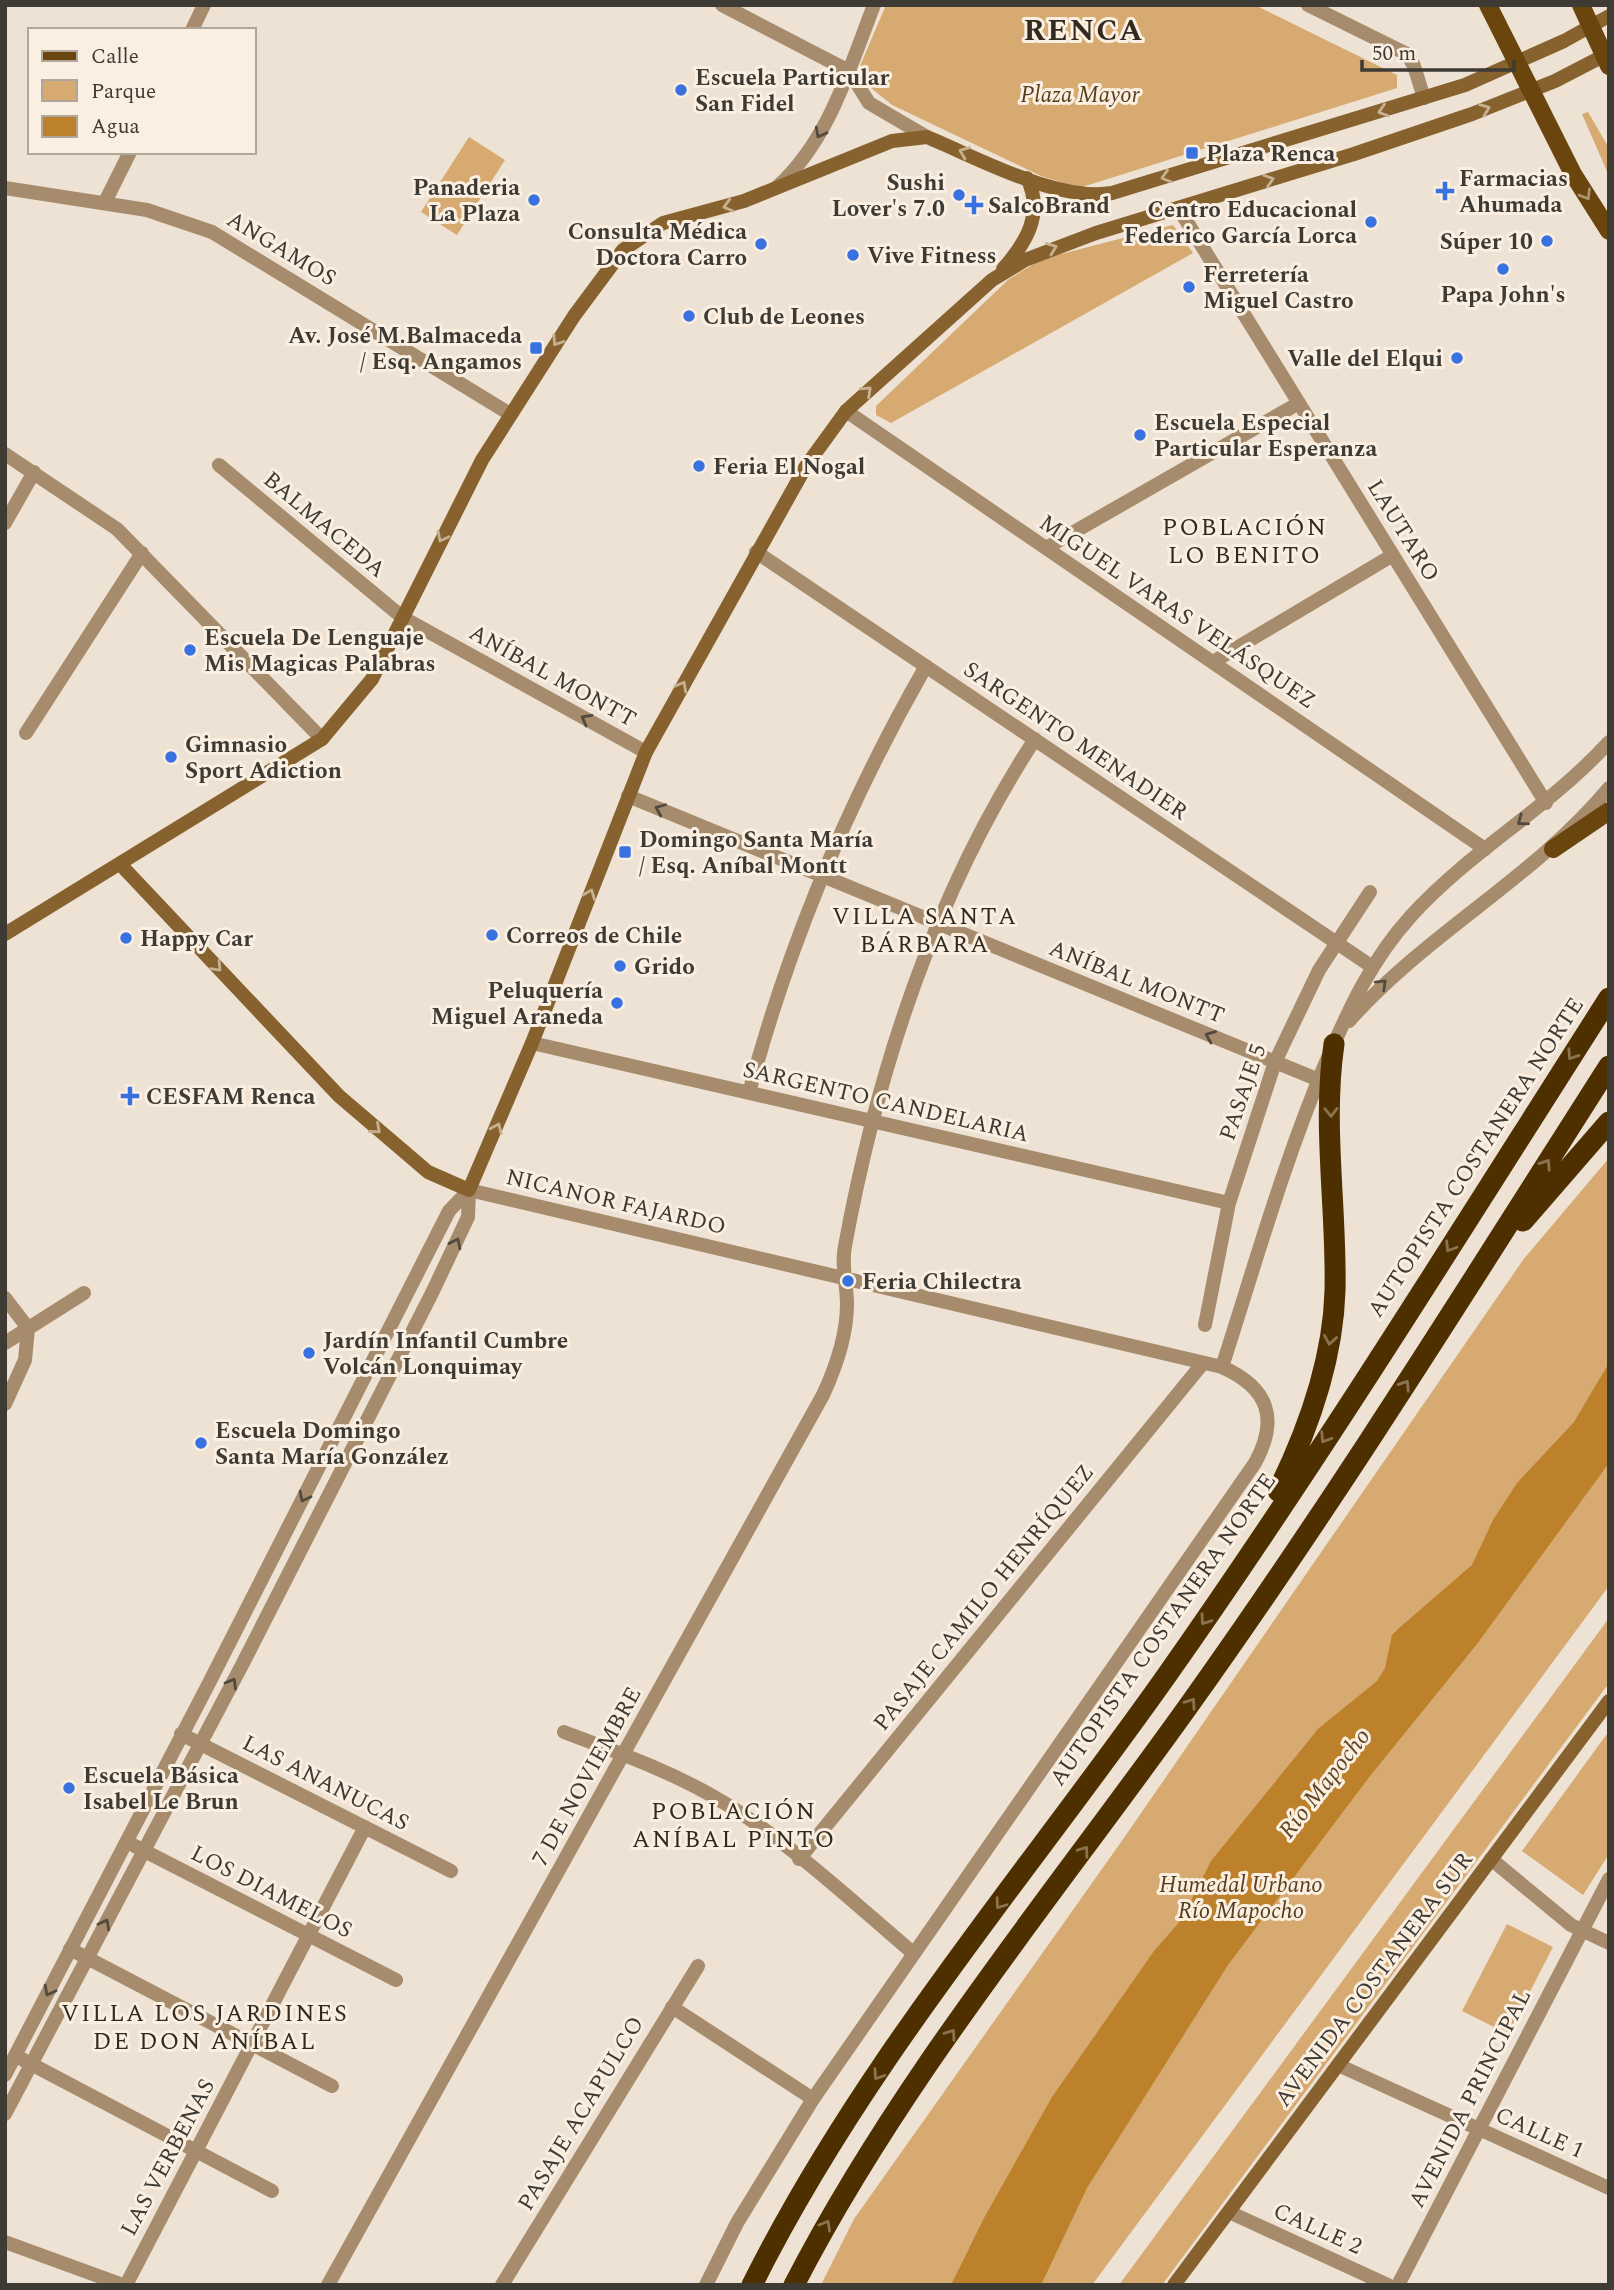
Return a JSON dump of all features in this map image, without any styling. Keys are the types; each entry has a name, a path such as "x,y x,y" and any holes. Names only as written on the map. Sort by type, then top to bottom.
{"highway":[{"name":"AUTOPISTA COSTANERA NORTE","path":"752,2285 801,2195 876,2077 1166,1677 1440,1263 1609,998"},
{"path":"1243,1563 1293,1455 1329,1348 1335,1290 1331,1098 1336,1040"},
{"path":"794,2285 834,2211 903,2104 1215,1669 1470,1284 1609,1066"},
{"path":"1470,1284 1609,1122"}],"main road":[{"path":"1488,5 1573,174 1609,231"},
{"path":"469,1190 533,1042 646,752 756,552 817,448 846,411 992,280 1025,260 1060,245 1354,154 1531,92 1607,58 1581,5"},
{"path":"5,934 322,738 372,679 457,507 509,414 574,316 628,245 663,223 727,207 772,191 892,141 928,137 1071,193 1112,193 1465,85 1609,16"},
{"path":"992,280 1030,230 1034,198 1027,178"},
{"path":"1553,849 1609,811"},
{"name":"NICANOR FAJARDO","path":"120,864 339,1096 419,1165 445,1181 469,1190"},
{"name":"AVENIDA COSTANERA SUR","path":"1174,2285 1609,1701"}],"street":[{"path":"193,28 204,5"},
{"path":"722,5 849,71 869,103 928,137"},
{"path":"772,191 811,149 849,71 874,5"},
{"path":"1308,5 1406,54 1414,66 1424,98"},
{"path":"105,202 129,154"},
{"name":"ANGAMOS","path":"5,188 105,202 169,215 223,238 509,414"},
{"name":"LAUTARO","path":"1179,209 1546,803"},
{"path":"1046,548 1299,403"},
{"name":"MIGUEL VARAS VELÁSQUEZ","path":"846,411 1485,849"},
{"path":"5,454 86,506 142,553 322,738"},
{"name":"BALMACEDA","path":"219,465 402,617"},
{"path":"5,523 34,472"},
{"name":"SARGENTO MENADIER","path":"756,552 1371,966"},
{"path":"26,733 142,553"},
{"path":"1213,662 1393,555"},
{"name":"ANÍBAL MONTT","path":"402,617 646,752"},
{"path":"750,1093 780,986 820,875 870,766 926,666"},
{"name":"7 DE NOVIEMBRE","path":"328,2285 823,1395 841,1343 847,1307 844,1247 900,1023 936,923 980,829 1035,739"},
{"path":"706,2285 752,2197 813,2099 1261,1451 1269,1426 1265,1402 1246,1380 1222,1367 1295,1140 1318,1080 1371,966 1426,900 1485,849 1546,803 1609,742"},
{"path":"1336,1040 1367,1000 1394,974 1553,849 1609,788"},
{"name":"ANÍBAL MONTT","path":"628,796 1318,1080"},
{"name":"PASAJE 5","path":"1205,1325 1229,1203 1275,1062 1303,999 1336,942 1370,892"},
{"name":"SARGENTO CANDELARIA","path":"533,1042 1229,1203"},
{"path":"5,2075 127,1842 449,1210 469,1190"},
{"path":"5,2114 248,1653 432,1293 468,1217 469,1190"},
{"name":"NICANOR FAJARDO","path":"469,1190 1222,1367"},
{"path":"413,1284 432,1293"},
{"path":"5,1343 84,1293"},
{"path":"5,1298 28,1328 25,1360 5,1404"},
{"name":"PASAJE CAMILO HENRÍQUEZ","path":"799,1859 1203,1363"},
{"path":"564,1732 624,1755 717,1798 799,1859 913,1952"},
{"name":"LAS ANANUCAS","path":"181,1734 451,1871"},
{"name":"LAS VERBENAS","path":"124,2285 365,1827"},
{"name":"LOS DIAMELOS","path":"127,1842 396,1980"},
{"path":"1491,1859 1580,1931 1609,1943"},
{"name":"AVENIDA PRINCIPAL","path":"1398,2285 1609,1879"},
{"path":"70,1949 332,2086"},
{"name":"PASAJE ACAPULCO","path":"502,2285 698,1966"},
{"path":"672,2007 813,2099"},
{"path":"16,2056 272,2191"},
{"name":"CALLE 1","path":"1338,2065 1609,2188"},
{"name":"CALLE 2","path":"1229,2212 1388,2285"},
{"path":"5,2242 124,2285"}],"green space":[{"name":"Plaza Mayor","path":"886,5 1255,5 1397,75 1397,88 1079,188 1041,176 892,105 865,83 860,66"},
{"path":"1588,112 1609,148 1609,176 1582,114"},
{"path":"469,137 505,160 457,235 421,212"},
{"path":"1173,225 1193,253 891,423 876,415 876,406 1009,279 1042,259"},
{"name":"Humedal Urbano Río Mapocho","path":"1609,1158 1609,1586 1092,2285 821,2285 854,2219 1119,1845 1523,1260"},
{"path":"1609,1618 1609,1683 1162,2285 1119,2285"},
{"path":"1609,1731 1609,1854 1583,1895 1522,1851"},
{"path":"1507,1924 1553,1947 1508,2034 1462,2011"}],"water":[{"name":"Río Mapocho","path":"1609,1363 1609,1463 1477,1644 1370,1776 1228,1965 1087,2188 1041,2285 951,2285 984,2218 1052,2097 1154,1951 1182,1919 1211,1861 1318,1729 1377,1681 1385,1668 1392,1635 1472,1565 1493,1520 1517,1483 1574,1422"}],"place":[{"name":"Escuela Particular San Fidel","path":"681,90"},
{"name":"Plaza Renca","path":"1192,153"},
{"name":"Farmacias Ahumada","path":"1445,191"},
{"name":"Sushi Lover's 7.0","path":"959,195"},
{"name":"Panaderia La Plaza","path":"534,200"},
{"name":"SalcoBrand","path":"974,205"},
{"name":"Centro Educacional Federico García Lorca","path":"1371,222"},
{"name":"Súper 10","path":"1547,241"},
{"name":"Consulta Médica Doctora Carro","path":"761,244"},
{"name":"Vive Fitness","path":"853,255"},
{"name":"Papa John's","path":"1503,269"},
{"name":"Ferretería Miguel Castro","path":"1189,287"},
{"name":"Club de Leones","path":"689,316"},
{"name":"Av. José M.Balmaceda / Esq. Angamos","path":"536,348"},
{"name":"Valle del Elqui","path":"1457,358"},
{"name":"Escuela Especial Particular Esperanza","path":"1140,435"},
{"name":"Feria El Nogal","path":"699,466"},
{"name":"Escuela De Lenguaje Mis Magicas Palabras","path":"190,650"},
{"name":"Gimnasio Sport Adiction","path":"171,757"},
{"name":"Domingo Santa María / Esq. Aníbal Montt","path":"625,852"},
{"name":"Correos de Chile","path":"492,935"},
{"name":"Happy Car","path":"126,938"},
{"name":"Grido","path":"620,966"},
{"name":"Peluquería Miguel Araneda","path":"617,1003"},
{"name":"CESFAM Renca","path":"130,1096"},
{"name":"Feria Chilectra","path":"848,1281"},
{"name":"Jardín Infantil Cumbre Volcán Lonquimay","path":"309,1353"},
{"name":"Escuela Domingo Santa María González","path":"201,1443"},
{"name":"Escuela Básica Isabel Le Brun","path":"69,1788"}],"district":[{"name":"RENCA","path":"1084,30"},
{"name":"POBLACIÓN LO BENITO","path":"1245,541"},
{"name":"VILLA SANTA BÁRBARA","path":"925,930"},
{"name":"POBLACIÓN ANÍBAL PINTO","path":"734,1825"},
{"name":"VILLA LOS JARDINES DE DON ANÍBAL","path":"205,2027"}]}
